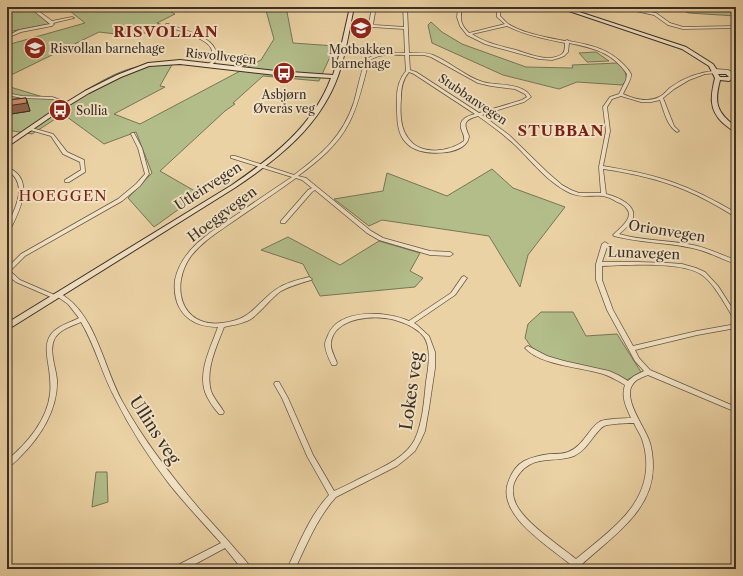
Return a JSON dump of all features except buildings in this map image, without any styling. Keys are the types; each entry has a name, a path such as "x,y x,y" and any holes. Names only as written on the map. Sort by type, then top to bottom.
{"street":[{"path":"32,7 51,22"},
{"name":"Utleirvegen","path":"7,327 228,190 262,167 284,148 308,124 324,102 335,77 352,7"},
{"path":"374,7 371,24 372,26 405,28"},
{"path":"405,7 408,70 402,77 398,97 402,133 408,143 415,147 431,151 440,152 456,149 466,141 467,136 463,128 464,121 478,115"},
{"path":"424,7 459,7 459,21 468,34 478,40 492,45 547,58 558,58 563,56 566,52 567,41"},
{"path":"499,7 498,14 506,25 528,34 594,47 606,52 620,63 629,74 629,80 622,90 621,95"},
{"path":"559,7 684,48 711,65 716,73 713,103 716,110 727,124 736,130"},
{"path":"570,10 631,9 651,12 669,24 683,28 736,27"},
{"path":"7,38 20,31 52,24 51,22 72,18"},
{"path":"167,25 204,40 212,45 214,61 209,65"},
{"path":"468,34 506,25"},
{"name":"Hoeggvegen","path":"309,279 295,283 279,291 250,317 235,324 221,326 196,321 184,311 177,288 179,273 182,265 199,244 294,176 320,156 336,140 344,128 353,109 367,61 372,57 382,54 408,53 428,55 480,82 518,88 525,91 529,96 528,99 523,101 478,115"},
{"name":"Risvollvegen","path":"7,145 68,103 119,76 148,65 180,62 276,73 335,77"},
{"name":"Stubbanvegen","path":"408,70 415,73 509,137 552,178 567,190 583,196 604,195 623,203 632,213 631,218 616,235"},
{"path":"604,195 601,167 608,131 605,107 611,98 621,95 642,101 661,98 673,88 690,78 706,72 716,73 727,71 736,76"},
{"path":"7,94 22,97 42,97 68,103"},
{"path":"661,98 672,126 677,131"},
{"path":"31,128 52,135 65,153 82,161 83,172 67,181"},
{"path":"7,272 23,255 120,200 138,185 147,174 140,148 133,134"},
{"name":"Hoeggvegen","path":"233,157 304,179 369,232 381,239 430,253 450,254"},
{"path":"601,167 648,175 672,182 695,192 736,215"},
{"path":"7,168 16,174 20,180 21,192 18,208 7,230"},
{"path":"283,222 310,191 315,188"},
{"name":"Orionvegen","path":"616,235 624,238 677,243 703,248 736,262"},
{"path":"605,244 599,264 599,280 604,295 610,310 631,349 648,372 736,410"},
{"name":"Lunavegen","path":"599,264 675,265 694,268 707,277 736,318"},
{"name":"Ullins veg","path":"7,272 18,281 57,296 72,305 83,319 109,381 140,436 182,494 247,569"},
{"path":"410,323 453,294 460,286 464,278"},
{"name":"Lokes veg","path":"291,569 318,517 333,495 398,462 412,450 419,439 424,423 432,353 431,344 426,336 410,323 380,315 361,316 347,321 335,329 328,340 329,349 334,363"},
{"path":"7,464 19,454 33,438 50,406 53,388 48,350 51,340 64,327 83,319"},
{"path":"221,326 205,380 210,398 221,412"},
{"path":"631,349 697,333 736,326"},
{"path":"528,348 535,354 548,359 603,372 628,384"},
{"path":"636,420 603,423 576,452 565,456 532,460 518,470 512,481 509,494 515,510 529,525 574,566 629,518 646,492 650,471 649,455 645,438 627,399 626,393 628,384 634,379 648,372"},
{"path":"278,384 310,456 333,495"},
{"path":"179,569 226,544"}],"green space":[{"path":"7,7 20,7 35,11 49,24 7,32"},
{"path":"65,7 179,7 170,11 175,14 157,23 163,25 146,33 116,34 99,32 7,77 7,45 85,23"},
{"path":"265,7 286,7 293,43 335,46 319,81 263,76 233,103 235,104 225,111 160,171 200,194 154,227 128,198 152,173 136,132 104,144 63,114 32,134 7,130 7,86 43,97 67,102 96,84 126,70 148,65 173,63 160,86 165,87 114,114 140,124 261,60 274,39"},
{"path":"672,7 730,7 736,11 736,16 689,13"},
{"path":"431,22 442,32 462,44 526,67 573,68 572,65 618,63 625,71 627,80 622,85 577,82 559,89 503,75 432,43 428,25"},
{"path":"596,52 609,61 587,62 579,53"},
{"path":"492,169 513,188 565,207 528,255 520,287 489,236 382,220 369,226 334,199 383,191 387,173 447,196"},
{"path":"288,237 340,265 379,241 420,253 410,271 423,278 415,287 320,296 303,264 261,250"},
{"path":"541,312 573,312 586,336 617,334 641,372 625,381 601,370 552,359 535,352 525,338 528,324"},
{"path":"96,472 107,472 108,502 92,507"}],"place":[{"name":"Motbakken barnehage","path":"361,28"},
{"name":"Risvollan barnehage","path":"35,48"},
{"name":"Asbjørn Øverås veg","path":"284,73"},
{"name":"Sollia","path":"60,110"}],"district":[{"name":"RISVOLLAN","path":"166,31"},
{"name":"STUBBAN","path":"561,130"},
{"name":"HOEGGEN","path":"63,195"}]}
